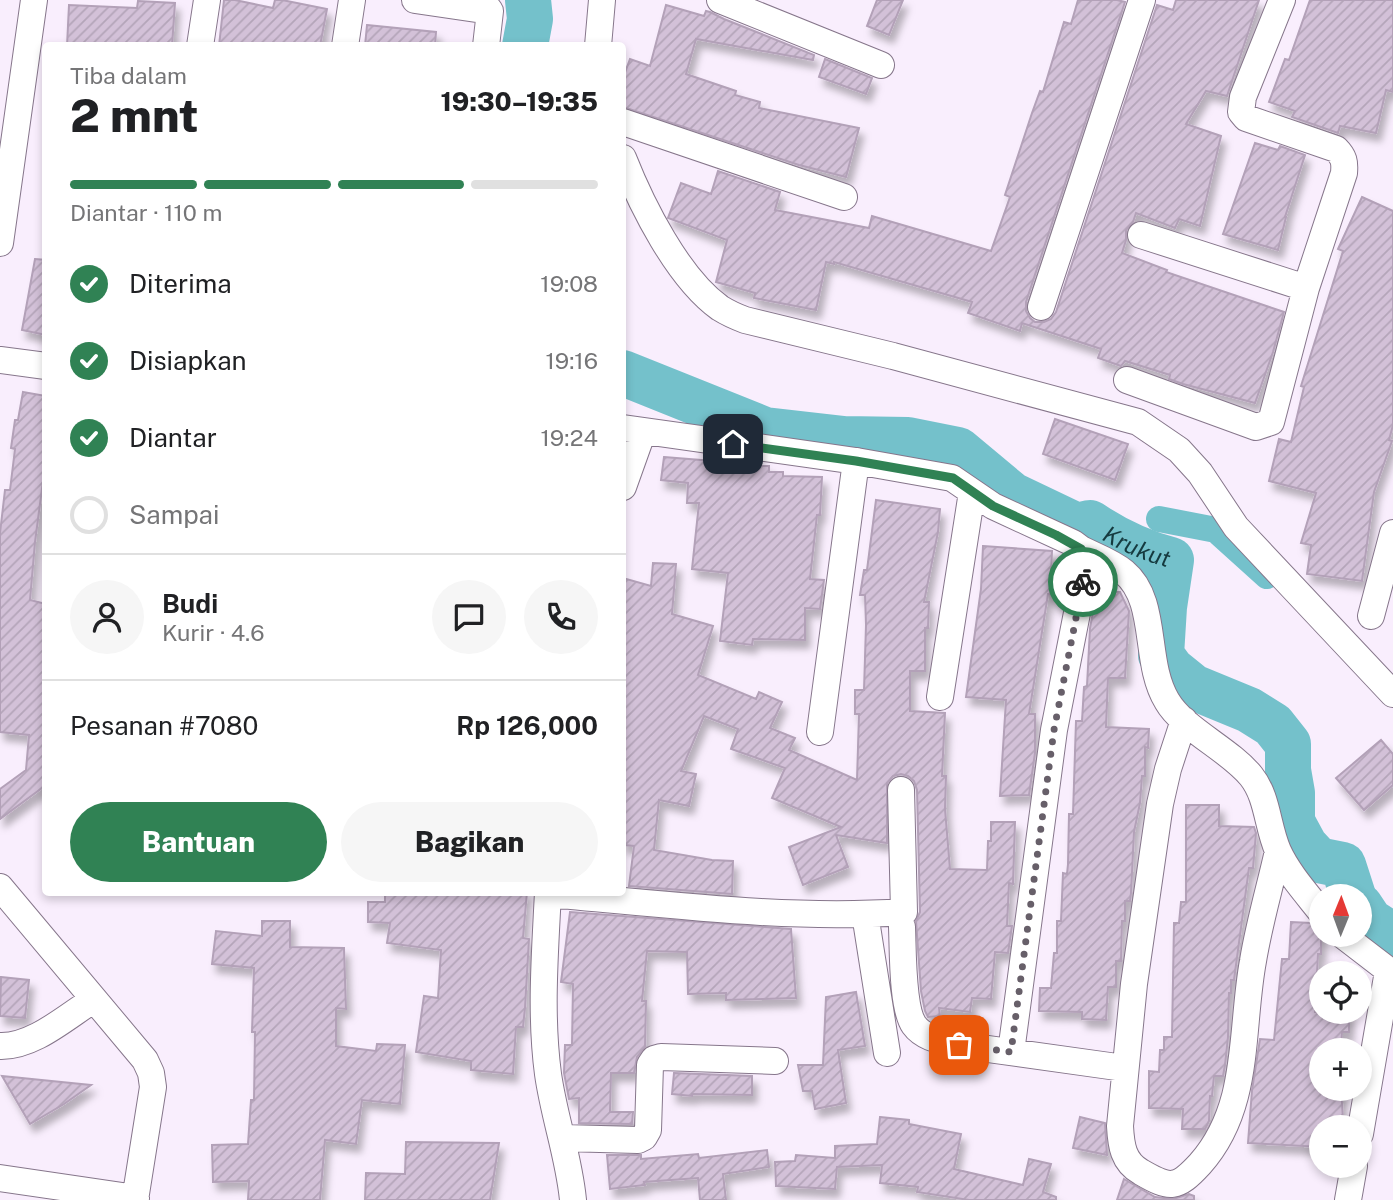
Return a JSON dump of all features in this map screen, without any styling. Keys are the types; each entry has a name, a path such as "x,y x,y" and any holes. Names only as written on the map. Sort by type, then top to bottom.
{"street":[{"path":"0,243 34,0"},
{"path":"201,42 207,0"},
{"path":"346,42 352,0"},
{"path":"415,0 486,6 486,42"},
{"path":"598,42 602,0"},
{"path":"720,0 881,65"},
{"path":"1041,307 1142,0"},
{"path":"1127,380 1256,427 1271,422 1306,288 1344,173 1343,155 1326,145 1246,118 1240,106 1282,0"},
{"path":"626,123 844,197"},
{"path":"626,166 636,191 673,254 702,293 722,310 745,320 1138,422 1159,435 1180,450 1200,473 1236,527 1267,563 1393,694"},
{"path":"1141,235 1306,288"},
{"path":"0,360 42,365"},
{"path":"626,470 633,429 856,461 953,478 993,506 1122,570 1139,588 1158,686 1169,705 1184,720 1251,775 1263,797 1278,851 1309,896"},
{"path":"820,732 856,461"},
{"path":"940,697 972,492"},
{"path":"1371,616 1393,533"},
{"path":"1011,1052 1054,730 1087,562 1081,549"},
{"path":"1184,720 1160,804 1142,921 1124,1068 1120,1126 1121,1145 1126,1159 1137,1170 1158,1182 1167,1185 1181,1183 1208,1155 1223,1133 1235,1101 1242,1065 1252,962 1278,851"},
{"path":"575,896 663,906 780,914 865,915 904,912 901,790"},
{"path":"0,887 145,1060 153,1087 136,1199 0,1178"},
{"path":"548,896 544,969 545,1051 553,1102 569,1165 573,1200"},
{"path":"865,915 887,1053"},
{"path":"902,927 907,1004 915,1026 933,1039 1124,1068"},
{"path":"1358,947 1390,972 1364,1115"},
{"path":"0,1046 20,1044 93,1000"},
{"path":"562,1138 644,1138 648,1130 650,1065 654,1059 661,1057 775,1061"},
{"path":"1348,1200 1352,1178"}],"building":[{"path":"224,0 273,8 275,0 282,0 327,9 321,42 219,42"},
{"path":"877,0 903,0 889,35 867,26"},
{"path":"1078,0 1125,2 1026,302 1026,311 1035,322 1051,319 1056,312 1157,5 1173,10 1176,0 1259,0 1227,96 1206,91 1186,124 1221,136 1200,226 1179,219 1175,228 1136,213 1126,230 1122,253 1167,270 1166,272 1284,312 1255,403 1183,384 1169,379 1170,375 1125,361 1121,366 1098,358 1101,349 1022,323 1020,331 968,313 972,302 834,262 826,262 816,310 754,298 755,293 716,282 727,240 668,218 681,183 711,194 718,171 780,192 775,210 869,228 872,216 991,251 1010,197 1005,195 1032,113 1040,91 1043,92 1064,22 1071,24"},
{"path":"1310,0 1393,0 1393,92 1386,90 1376,133 1340,126 1338,133 1292,117 1295,111 1269,102 1285,59 1289,60"},
{"path":"138,1 175,3 172,42 67,42 69,5 137,8"},
{"path":"666,5 704,16 706,11 710,12 814,55 813,60 696,39 686,74 736,91 735,95 760,102 759,108 859,128 846,177 799,165 626,108 626,70 630,59 650,66"},
{"path":"367,25 436,32 435,42 365,42"},
{"path":"825,59 872,78 866,94 819,77"},
{"path":"1255,143 1278,150 1280,146 1305,155 1285,217 1278,250 1223,234"},
{"path":"1362,197 1393,211 1393,425 1389,440 1392,441 1374,492 1362,581 1307,574 1311,545 1301,543 1316,493 1269,481 1279,439 1291,442 1304,387 1301,386 1343,251 1338,249"},
{"path":"35,259 42,260 42,334 22,330"},
{"path":"23,392 42,395 42,489 30,600 42,603 42,788 0,819 0,789 26,770 29,735 0,732 0,533 5,490 10,490 15,449 11,448 15,420 18,420"},
{"path":"1055,419 1128,444 1115,480 1043,454"},
{"path":"664,457 738,463 738,466 769,466 769,472 783,472 783,476 822,477 820,515 817,515 810,579 824,580 820,609 805,608 805,640 753,639 752,645 720,641 728,573 692,569 699,503 687,503 688,483 661,480"},
{"path":"876,500 940,509 924,602 929,602 928,628 925,628 925,671 910,671 910,711 945,713 942,776 946,776 945,809 950,869 987,870 991,822 1015,822 1013,884 1009,883 1007,926 1012,926 1008,953 995,952 991,999 972,998 970,1012 939,1008 940,1016 928,1017 925,1011 916,921 920,912 917,790 914,781 908,776 893,776 887,783 887,843 836,835 848,867 803,885 789,847 841,827 772,798 785,768 731,749 738,729 704,716 681,771 696,774 689,806 659,800 654,850 733,861 732,894 629,886 634,846 626,845 626,579 651,586 653,563 676,564 672,614 713,626 698,675 756,699 759,692 782,702 770,728 795,738 789,750 857,780 859,714 855,714 855,690 864,690 865,595 860,595 864,570 867,570"},
{"path":"983,546 1052,551 1050,594 1029,714 1035,714 1035,753 1029,795 1000,796 1006,700 966,697 981,589"},
{"path":"1097,591 1120,592 1129,611 1125,678 1108,678 1106,727 1149,729 1148,748 1145,747 1145,776 1142,776 1134,832 1130,901 1125,901 1121,961 1116,961 1116,987 1108,987 1106,1020 1082,1019 1082,1012 1039,1011 1040,988 1051,988 1054,953 1057,953 1057,921 1061,921 1063,873 1067,874 1068,864 1069,814 1073,814 1076,721 1082,721 1090,628"},
{"path":"1381,740 1393,754 1393,785 1364,810 1336,778"},
{"path":"1186,805 1219,805 1219,826 1254,827 1256,833 1253,868 1249,868 1234,980 1231,980 1229,993 1225,1065 1223,1076 1214,1076 1209,1121 1205,1129 1182,1129 1183,1109 1149,1108 1149,1071 1159,1072 1160,1050 1164,1050 1164,1037 1172,1037 1174,923 1179,923 1181,902 1186,902"},
{"path":"385,896 527,896 523,938 529,939 525,1008 523,1027 516,1027 513,1074 471,1070 471,1061 416,1052 424,996 438,998 441,950 387,943 390,923 368,922 368,902 385,902"},
{"path":"570,912 791,929 796,998 726,1000 726,993 688,994 687,952 647,951 642,1001 646,1001 645,1047 637,1057 634,1073 611,1073 610,1112 633,1112 632,1124 579,1123 579,1098 569,1099 564,1073 565,1045 572,1045 573,984 561,982"},
{"path":"262,921 290,921 290,947 344,948 346,1009 336,1008 336,1046 376,1051 377,1044 405,1045 400,1104 362,1100 356,1144 325,1140 320,1200 248,1200 249,1181 213,1182 212,1145 248,1144 251,1100 254,1100 255,1032 252,1032 254,968 212,964 216,931 262,936"},
{"path":"1291,922 1309,923 1309,947 1321,947 1321,954 1318,954 1318,961 1309,961 1309,1024 1349,1024 1349,1032 1342,1032 1342,1038 1309,1038 1309,1101 1342,1101 1343,1115 1309,1115 1309,1146 1248,1143 1252,1090 1260,1039 1274,1040 1282,959 1289,959"},
{"path":"1,977 29,980 25,1018 0,1016"},
{"path":"856,992 865,1046 838,1050 846,1103 815,1109 812,1091 803,1091 798,1065 823,1065 826,997"},
{"path":"674,1073 752,1076 752,1095 672,1094"},
{"path":"2,1076 91,1085 30,1124"},
{"path":"880,1117 909,1120 909,1124 961,1134 954,1169 1023,1185 1029,1159 1051,1164 1043,1192 1056,1197 1056,1200 969,1200 917,1192 918,1187 880,1183 882,1165 837,1167 835,1189 776,1186 775,1162 795,1161 796,1155 835,1158 835,1146 877,1144"},
{"path":"1080,1117 1105,1123 1107,1155 1073,1148"},
{"path":"406,1142 499,1143 490,1200 365,1200 366,1173 405,1174"},
{"path":"767,1150 769,1167 723,1174 726,1200 700,1200 698,1178 644,1182 645,1185 610,1189 607,1155 641,1155 641,1159 698,1154 699,1158"},
{"path":"1124,1179 1155,1197 1173,1199 1189,1194 1194,1196 1194,1200 1117,1200"}],"waterway":[{"name":"Krukut","path":"526,42 530,19 528,0"},
{"name":"Krukut","path":"626,374 765,430 844,439 908,440 958,450 1012,495 1077,526 1090,523 1129,545 1171,560 1161,655 1172,670 1193,687 1249,710 1273,725 1288,744 1292,822 1305,846 1318,860 1343,865 1349,884"},
{"path":"1159,519 1216,530 1267,576"},
{"name":"Krukut","path":"1372,922 1393,936"}],"way so far":[{"path":"959,1045 1011,1052 1054,730 1083,582"}],"route":[{"path":"733,444 953,478 993,506 1081,549 1087,562 1083,582"}]}
